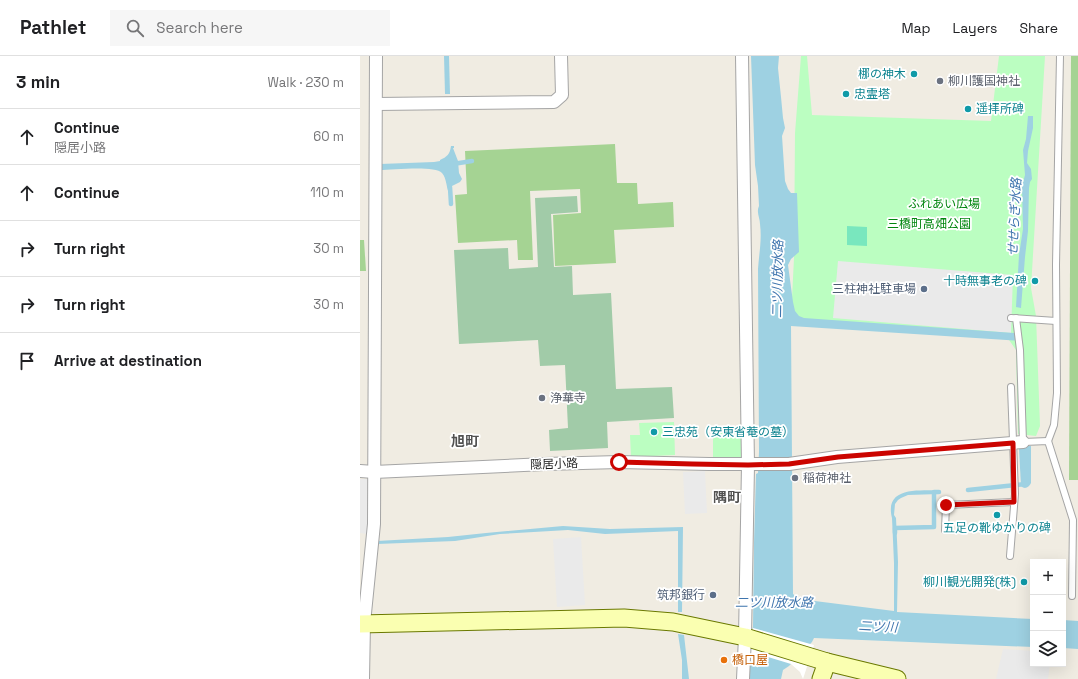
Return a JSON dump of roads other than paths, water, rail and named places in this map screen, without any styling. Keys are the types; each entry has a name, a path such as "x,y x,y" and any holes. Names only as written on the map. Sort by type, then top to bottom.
{"street":[{"path":"363,679 362,624 374,524 376,56"},
{"path":"376,104 554,102 562,95 561,56"},
{"path":"742,56 752,465 749,638 743,679"},
{"name":"隠居小路","path":"360,471 374,472 619,462 752,465 789,464 838,457 1018,443"},
{"path":"362,624 624,618 673,622 749,638 827,662 897,679"},
{"path":"821,679 827,662"}],"lane":[{"path":"1060,56 1056,258 1057,393 1054,425 1048,441 1076,521 1072,596"},
{"path":"1010,556 1018,443 1020,350 1014,318 1056,321"},
{"path":"1011,387 1018,443"},
{"path":"1018,443 1048,441"},
{"path":"944,530 946,505 1014,502"}],"water":[{"path":"444,56 449,56 450,94 445,94"},
{"name":"二ツ川放水路","path":"751,56 779,56 778,68 785,128 782,136 785,181 791,193 797,193 799,252 791,259 788,265 793,302 795,311 799,316 804,318 1014,333 1014,326 1020,327 1020,341 791,326 793,594 799,599 894,611 894,563 891,508 893,500 898,495 905,492 940,490 939,494 908,495 898,500 895,504 894,515 896,518 898,562 897,612 1030,619 1030,647 814,638 789,666 783,670 781,679 747,679 753,626 756,474 758,473 759,452 758,269 761,236 758,213 758,186 755,165"},
{"path":"1028,116 1033,116 1033,128 1027,163 1031,169 1032,179 1029,188 1028,231 1021,308 1016,307 1019,255 1023,229 1022,186 1025,175 1023,150 1026,139"},
{"path":"451,146 454,146 453,148 458,161 459,173 462,179 460,182 452,186 451,192 449,193 444,175 438,171 413,168 380,170 380,164 440,161 448,155"},
{"path":"1022,446 1031,446 1031,483 1025,488 1021,486 1019,449"},
{"path":"563,526 610,529 683,527 682,612 678,612 678,531 605,534 568,530 500,534 455,541 377,544 377,541 448,537"},
{"path":"1066,620 1078,621 1078,649 1066,648"},
{"path":"678,634 684,635 689,679 682,679 682,660"}],"waterway":[{"path":"453,164 472,161"},
{"path":"450,187 451,204"},
{"path":"968,490 1026,484"},
{"path":"895,533 895,528 934,527 934,492 939,492"}],"place":[{"name":"梛の神木","path":"914,74"},
{"name":"柳川護国神社","path":"940,81"},
{"name":"忠霊塔","path":"846,94"},
{"name":"遥拝所碑","path":"968,109"},
{"name":"十時無事老の碑","path":"1035,281"},
{"name":"三柱神社駐車場","path":"924,289"},
{"name":"浄華寺","path":"542,398"},
{"name":"三忠苑（安東省菴の墓）","path":"654,432"},
{"name":"稲荷神社","path":"795,478"},
{"name":"五足の靴ゆかりの碑","path":"997,515"},
{"name":"柳川観光開発(株)","path":"1024,582"},
{"name":"筑邦銀行","path":"713,595"},
{"name":"橋口屋","path":"724,660"}],"district":[{"name":"旭町","path":"465,441"},
{"name":"隅町","path":"727,497"}],"park label":[{"name":"ふれあい広場","path":"944,204"},
{"name":"三橋町高畑公園","path":"929,224"}],"water label":[{"name":"せせらぎ水路","path":"1014,217"},
{"name":"二ツ川","path":"878,626"}]}
